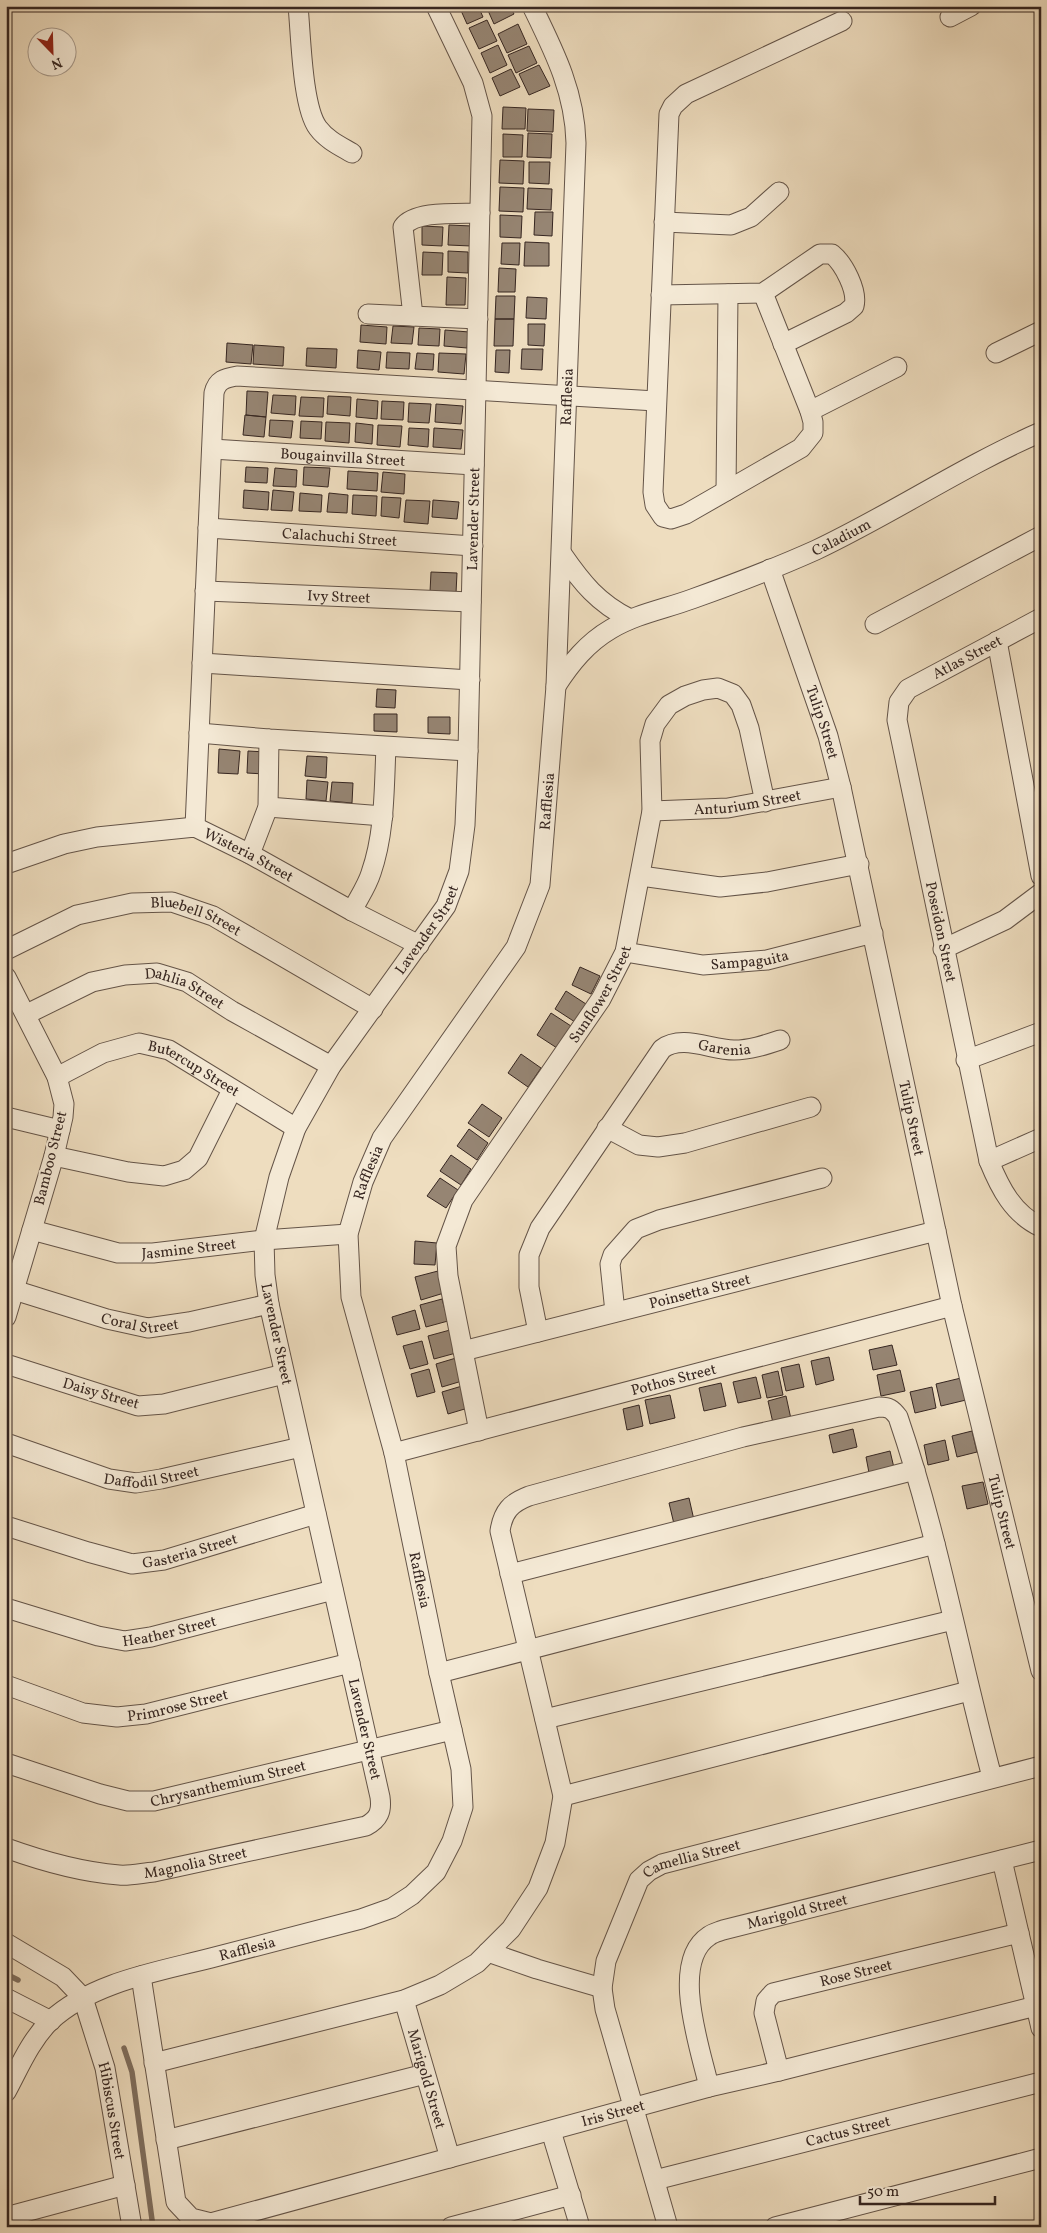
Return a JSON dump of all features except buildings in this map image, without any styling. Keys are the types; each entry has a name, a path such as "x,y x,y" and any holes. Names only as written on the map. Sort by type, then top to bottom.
{"street":[{"path":"298,6 310,111 317,127 330,141 352,153"},
{"name":"Lavender Street","path":"379,1815 380,1797 269,1304 265,1275 264,1240 279,1177 296,1128 331,1066 446,906 459,871 465,825 468,752 482,116 479,99 436,6"},
{"name":"Rafflesia","path":"6,2092 26,2053 51,2020 84,1998 114,1985 142,1976 361,1919 392,1908 412,1895 436,1872 452,1841 463,1808 462,1769 439,1673 394,1453 351,1297 348,1234 362,1182 382,1138 516,947 540,885 556,686 576,119 565,76 532,6"},
{"path":"950,17 971,6"},
{"path":"763,293 810,411 813,433 801,448 686,514 671,519 663,517 655,505 653,492 669,114 679,99 697,88 842,21"},
{"path":"664,222 731,225 751,217 779,192"},
{"path":"413,316 403,227 406,222 419,216 480,213"},
{"path":"661,295 763,293 813,258 827,252 832,254 839,260 855,296 854,306 851,310 783,344"},
{"path":"726,491 728,294"},
{"path":"368,314 478,320"},
{"path":"996,354 1041,331"},
{"path":"810,411 896,367"},
{"path":"195,827 216,386 226,377 237,376 656,401"},
{"name":"Caladium","path":"556,686 570,665 594,641 630,619 691,599 770,569 839,538 1007,446 1041,432"},
{"name":"Bougainvilla Street","path":"212,449 474,465"},
{"name":"Calachuchi Street","path":"208,528 473,546"},
{"path":"875,624 1041,536"},
{"path":"562,554 574,572 597,599 612,610 630,619"},
{"name":"Tulip Street","path":"770,569 828,736 841,787 952,1306 1041,1671"},
{"name":"Ivy Street","path":"205,592 472,602"},
{"name":"Atlas Street","path":"899,702 908,689 918,682 1041,618"},
{"path":"997,641 1041,876"},
{"path":"202,663 470,680"},
{"name":"Sunflower Street","path":"480,1431 448,1276 446,1246 463,1200 601,999 625,952 652,812 650,741 655,724 669,705 685,696 718,688 733,694 741,705 749,728 765,802"},
{"name":"Poseidon Street","path":"899,702 897,712 898,730 966,1060 989,1161 1005,1196 1017,1210 1041,1227"},
{"path":"199,733 468,752"},
{"path":"250,854 268,807 269,739"},
{"path":"352,911 370,876 376,856 383,816 386,747"},
{"name":"Anturium Street","path":"652,812 728,808 841,787"},
{"path":"268,807 383,816"},
{"name":"Wisteria Street","path":"6,864 64,844 97,837 195,827 250,854 352,911 419,945"},
{"path":"641,876 720,887 767,882 859,864"},
{"path":"943,948 1005,920 1041,893"},
{"name":"Bluebell Street","path":"6,950 78,915 132,903 172,902 213,916 373,1009"},
{"name":"Sampaguita","path":"625,952 703,965 758,961 873,933"},
{"name":"Dahlia Street","path":"27,1014 92,982 125,975 157,973 187,982 232,1011 331,1066"},
{"name":"Bamboo Street","path":"6,977 27,1014 57,1077 64,1104 54,1156 6,1317"},
{"path":"966,1060 1041,1032"},
{"name":"Garenia","path":"607,1128 662,1049 668,1045 674,1042 683,1042 734,1050 761,1047 780,1040"},
{"name":"Butercup Street","path":"57,1077 103,1052 139,1043 169,1050 296,1128"},
{"path":"54,1156 128,1172 164,1176 184,1170 198,1158 232,1090"},
{"path":"538,1332 529,1288 529,1255 540,1228 607,1128 639,1145 658,1147 685,1143 811,1107"},
{"path":"6,1117 60,1130"},
{"path":"989,1161 1041,1138"},
{"path":"615,1312 610,1264 613,1255 636,1228 658,1220 822,1178"},
{"name":"Jasmine Street","path":"32,1230 118,1253 153,1253 264,1240 348,1234"},
{"name":"Poinsetta Street","path":"463,1351 936,1231"},
{"name":"Coral Street","path":"14,1290 107,1319 148,1328 189,1322 269,1304"},
{"name":"Pothos Street","path":"394,1453 952,1306"},
{"name":"Daisy Street","path":"6,1364 138,1406 164,1404 284,1374"},
{"path":"154,2063 404,2000 440,1986 477,1963 511,1929 538,1888 555,1842 563,1796 500,1531 506,1510 516,1501 743,1438 887,1407 898,1417 915,1470 992,1777"},
{"name":"Daffodil Street","path":"6,1443 109,1478 136,1483 301,1448"},
{"path":"510,1574 915,1470"},
{"name":"Gasteria Street","path":"6,1526 132,1564 164,1560 316,1514"},
{"path":"439,1673 935,1544"},
{"name":"Heather Street","path":"6,1608 98,1636 125,1640 151,1637 333,1590"},
{"path":"545,1720 953,1620"},
{"name":"Primrose Street","path":"6,1685 84,1713 117,1717 146,1714 350,1663"},
{"path":"563,1796 969,1691"},
{"name":"Chrysanthemium Street","path":"6,1763 100,1794 128,1801 154,1801 452,1730"},
{"name":"Camellia Street","path":"668,2227 605,2009 602,1988 606,1961 639,1880 649,1871 662,1864 992,1777 1041,1766"},
{"name":"Magnolia Street","path":"6,1848 47,1862 121,1875 154,1872 366,1826 374,1822 379,1815"},
{"name":"Marigold Street","path":"709,2087 691,2005 689,1980 691,1963 698,1948 708,1936 723,1930 1041,1850"},
{"path":"1002,1860 1041,2028"},
{"name":"Rose Street","path":"780,2071 764,2014 766,2001 773,1993 1019,1933"},
{"path":"6,1943 63,1977 84,1998"},
{"path":"488,1952 602,1988"},
{"path":"142,1976 166,2140 425,2074"},
{"path":"6,1998 51,2020"},
{"name":"Hibiscus Street","path":"84,1998 105,2068 132,2227"},
{"name":"Marigold Street","path":"404,2000 450,2158"},
{"name":"Iris Street","path":"166,2140 176,2202 191,2218 211,2223 259,2219 450,2158 709,2087 780,2071 1036,2006"},
{"name":"Cactus Street","path":"655,2180 1041,2082"},
{"path":"551,2131 580,2227"},
{"path":"775,2227 1041,2158"},
{"path":"6,2217 125,2185"},
{"path":"451,2227 571,2195"}],"waterway":[{"path":"6,1974 18,1980"},
{"path":"124,2048 132,2072 153,2227"}]}
